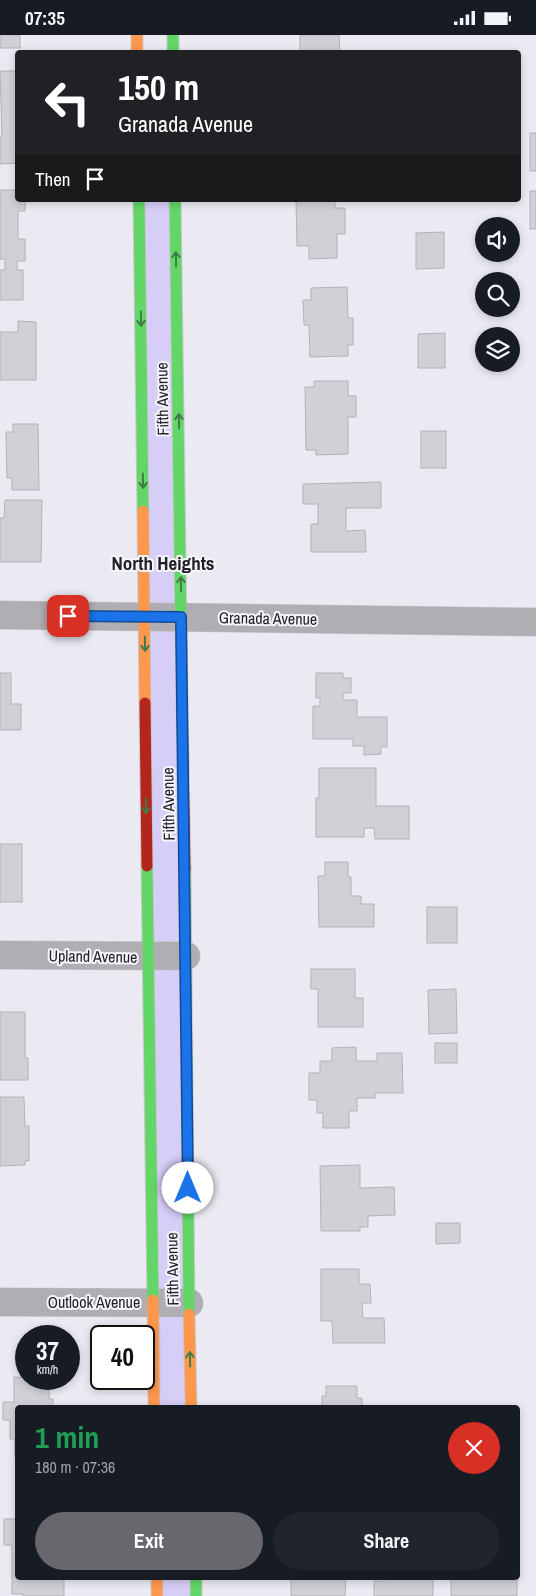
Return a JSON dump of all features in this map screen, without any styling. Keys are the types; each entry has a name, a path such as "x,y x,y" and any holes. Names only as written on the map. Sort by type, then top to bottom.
{"street":[{"path":"137,35 137,50"},
{"path":"173,35 173,50"},
{"name":"Fifth Avenue","path":"139,202 154,1405"},
{"name":"Fifth Avenue","path":"175,202 191,1405"},
{"name":"Granada Avenue","path":"0,615 536,622"},
{"name":"Upland Avenue","path":"0,955 186,956"},
{"name":"Outlook Avenue","path":"0,1302 189,1303"},
{"path":"157,1580 157,1596"},
{"path":"196,1580 196,1596"}],"shaded area":[{"path":"139,202 175,202 191,1405 154,1405 155,1325 153,1325"},
{"path":"157,1580 196,1580 196,1596 157,1596"}],"building":[{"path":"0,35 20,35 20,48 0,48"},
{"path":"300,35 339,35 340,50 300,50"},
{"path":"0,71 15,71 15,163 0,164 0,137 2,137"},
{"path":"530,133 536,133 536,171 530,171"},
{"path":"0,190 15,190 15,202 25,202 25,211 18,211 18,239 25,239 25,261 17,261 17,270 23,270 23,300 0,300 0,270 5,270 5,259 0,259"},
{"path":"530,191 536,191 536,229 530,229"},
{"path":"296,202 335,202 335,208 345,208 345,234 337,234 337,258 309,259 309,246 297,246"},
{"path":"444,232 444,268 416,269 416,233"},
{"path":"347,287 348,318 353,318 353,345 348,345 348,356 310,357 309,325 304,325 303,300 311,300 311,288"},
{"path":"18,321 36,322 36,380 0,380 0,332 18,332"},
{"path":"445,333 445,368 418,368 418,334"},
{"path":"314,381 348,381 348,396 356,396 356,417 348,417 348,454 316,455 316,450 306,450 305,387 314,387"},
{"path":"13,424 38,424 39,490 12,490 12,478 7,478 6,432 13,432"},
{"path":"421,431 446,431 446,468 421,468"},
{"path":"381,482 381,508 346,508 346,531 365,530 366,552 311,552 311,524 318,524 318,504 303,504 303,484"},
{"path":"5,500 42,500 41,562 0,562 0,518 4,518"},
{"path":"0,673 11,673 11,704 21,704 21,730 0,730"},
{"path":"316,673 343,673 343,678 351,678 351,693 343,693 343,700 357,700 357,717 387,717 387,747 381,747 381,754 364,755 364,746 353,746 353,739 313,739 313,706 320,706 320,698 316,698"},
{"path":"319,768 376,768 376,806 409,806 409,839 375,839 374,828 364,828 364,837 316,837 316,798 319,798"},
{"path":"0,844 22,844 22,902 0,902"},
{"path":"325,862 348,862 348,877 351,877 351,896 361,896 361,904 374,904 374,927 319,927 318,876 325,876"},
{"path":"427,907 457,907 457,943 427,943"},
{"path":"311,969 355,969 355,998 363,998 363,1027 318,1027 318,989 311,989"},
{"path":"456,989 457,1033 429,1034 428,990"},
{"path":"0,1012 25,1012 25,1058 28,1058 28,1080 0,1080"},
{"path":"435,1043 457,1043 457,1063 435,1063"},
{"path":"356,1047 356,1061 377,1061 377,1053 402,1053 403,1093 375,1093 375,1098 357,1098 357,1111 349,1111 349,1128 323,1128 323,1113 317,1113 317,1100 309,1100 309,1073 320,1073 320,1061 332,1061 332,1048"},
{"path":"0,1097 24,1097 25,1126 29,1126 29,1161 25,1161 25,1165 0,1166"},
{"path":"360,1165 360,1188 394,1187 395,1215 368,1216 368,1227 360,1227 360,1231 321,1231 320,1166"},
{"path":"436,1223 460,1223 460,1243 436,1244"},
{"path":"321,1269 359,1269 359,1284 370,1284 371,1303 362,1303 363,1318 384,1318 385,1343 333,1343 332,1321 321,1321"},
{"path":"15,1377 15,1390 49,1390 49,1399 53,1399 53,1405 15,1405 15,1439 10,1439 10,1420 3,1420 3,1402 14,1402"},
{"path":"326,1386 357,1386 357,1398 362,1398 362,1405 322,1405 322,1396 326,1396"},
{"path":"4,1519 15,1519 15,1580 64,1580 64,1596 23,1596 23,1594 12,1594 12,1545 4,1545"},
{"path":"291,1580 346,1580 345,1596 291,1596"},
{"path":"433,1580 433,1596 374,1596 374,1581"},
{"path":"451,1580 517,1580 517,1596 451,1596"}],"traffic: fast":[{"path":"173,35 173,50"},
{"path":"139,202 143,511"},
{"path":"175,202 182,705"},
{"path":"147,866 153,1300"},
{"path":"185,869 189,1314"},
{"path":"196,1580 196,1596"}],"traffic: slow":[{"path":"137,35 137,50"},
{"path":"143,511 145,703"},
{"path":"153,1300 154,1405"},
{"path":"189,1314 191,1405"},
{"path":"157,1580 157,1596"}],"traffic: jam":[{"path":"145,703 147,866"},
{"path":"182,705 185,869"}],"district":[{"name":"North Heights","path":"163,563"}],"route":[{"path":"68,616 181,617 188,1188"}]}
